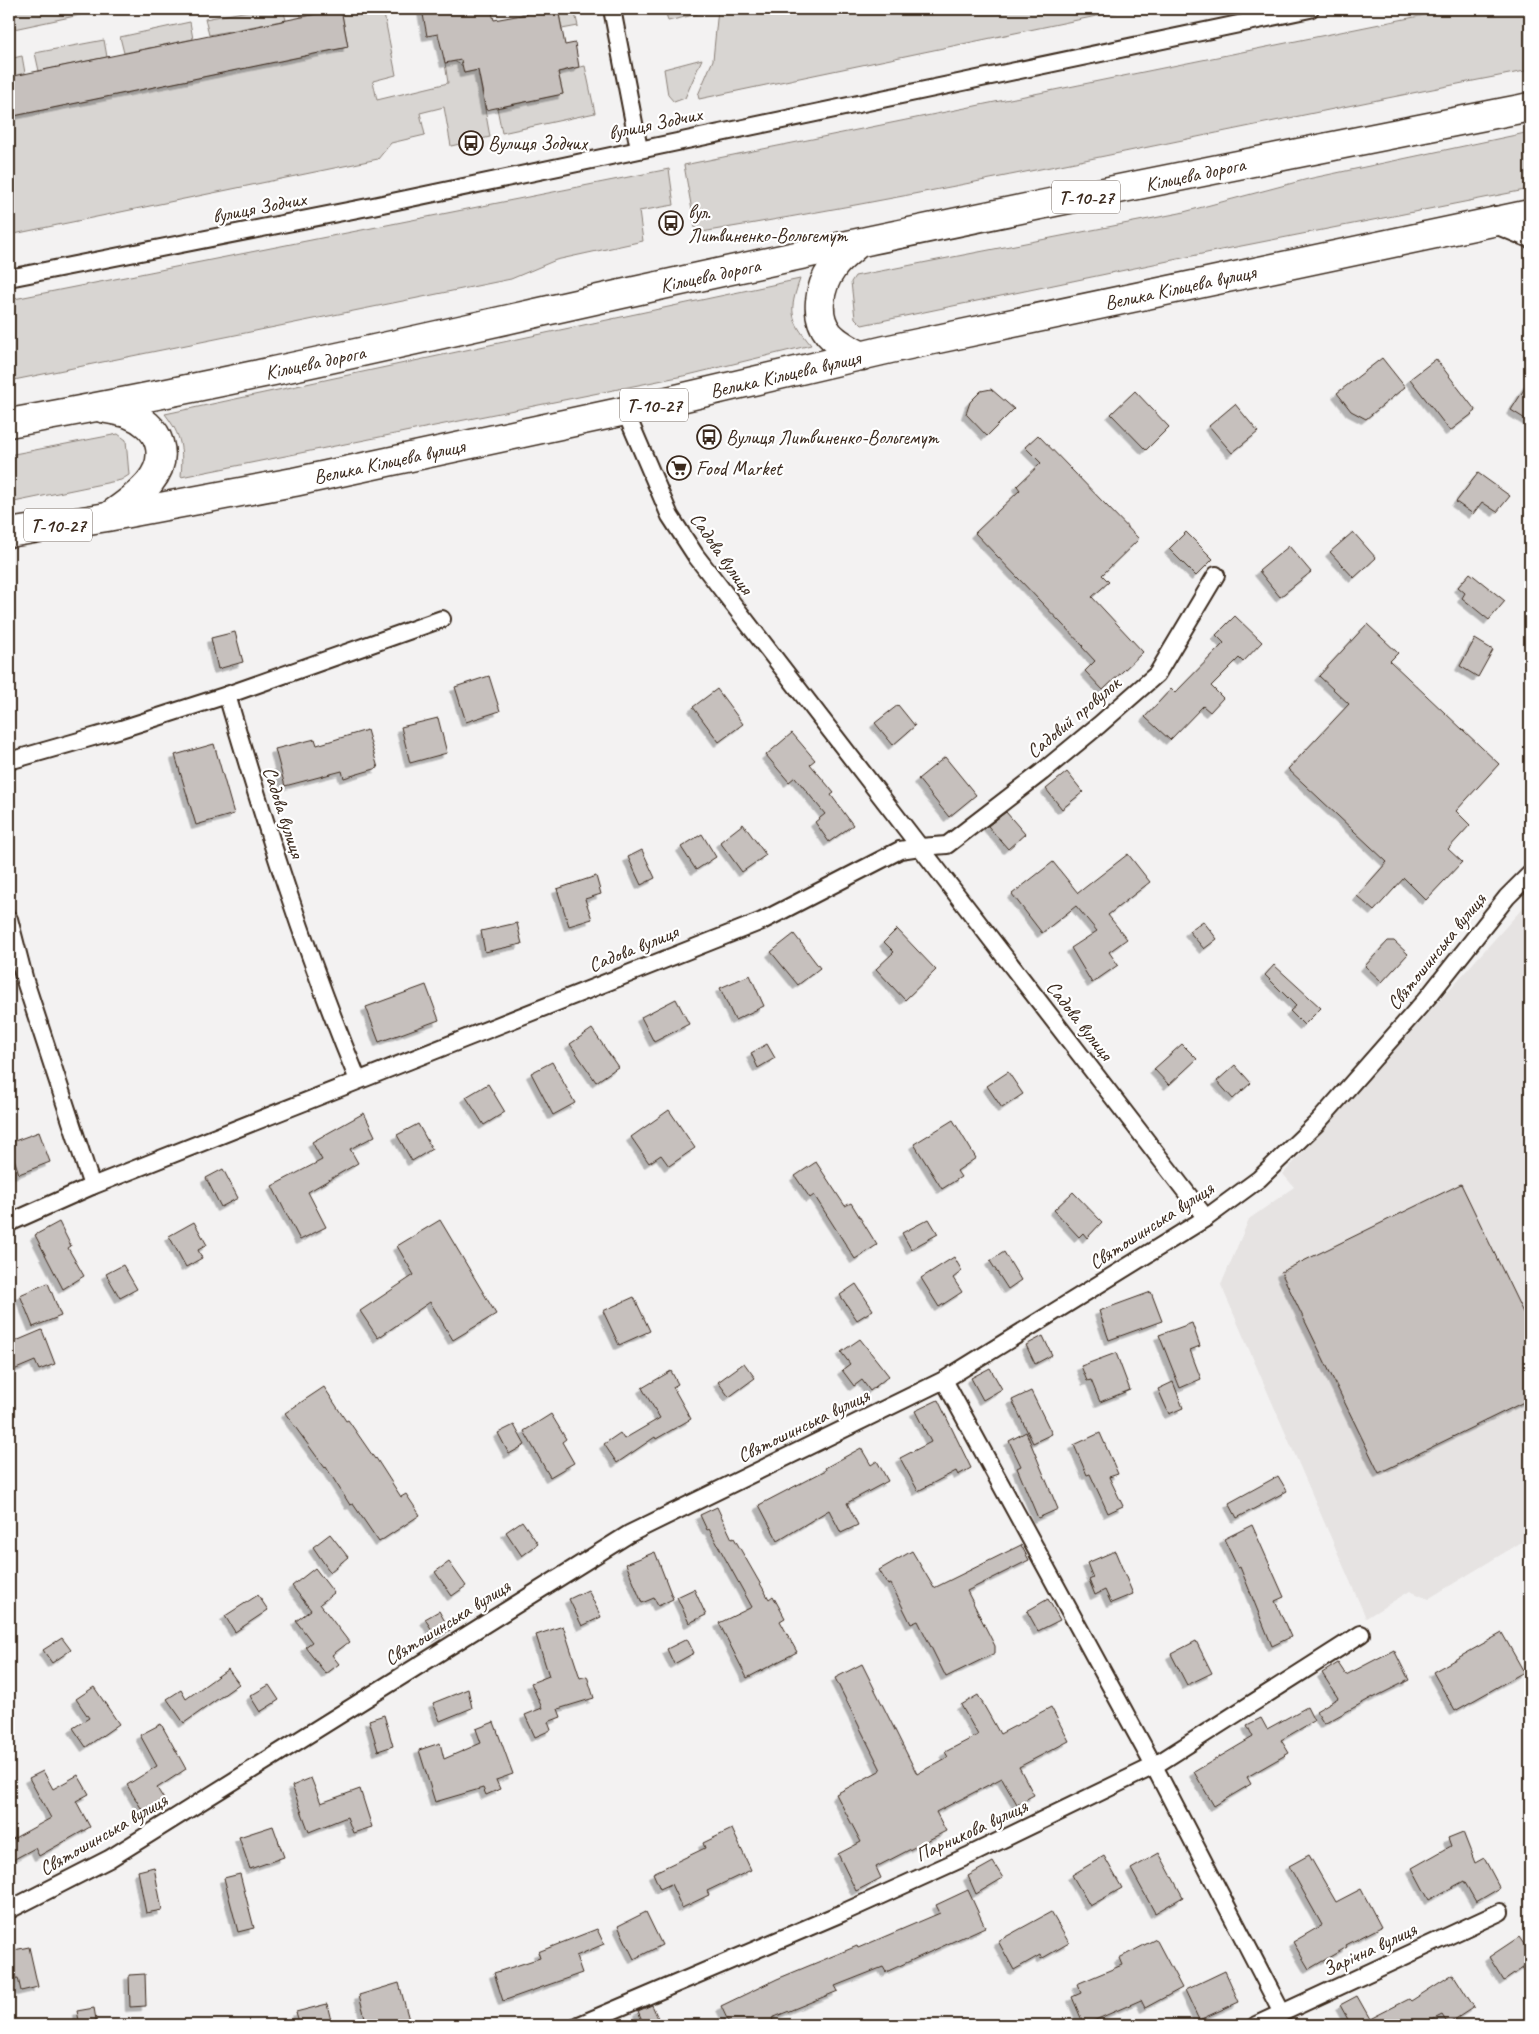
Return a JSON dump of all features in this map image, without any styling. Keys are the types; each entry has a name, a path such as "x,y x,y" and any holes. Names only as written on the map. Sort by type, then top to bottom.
{"highway":[{"name":"Кільцева дорога","path":"9,423 99,407 354,354 638,290 857,244 1530,107"},
{"name":"Велика Кільцева вулиця","path":"9,534 294,482 626,411 862,356 1530,214"},
{"path":"857,244 832,268 820,294 820,317 828,334 843,346 862,356"},
{"path":"99,407 129,414 145,422 157,436 161,451 160,466 152,479 137,496 108,517"}],"main road":[{"path":"1496,220 1530,234"}],"street":[{"path":"612,9 639,149"},
{"name":"вулиця Зодчих","path":"9,278 373,206 1310,9"},
{"name":"Садова вулиця","path":"626,411 670,516 696,556 1206,1218"},
{"name":"Садовий провулок","path":"920,847 947,845 1092,731 1157,674 1216,575"},
{"path":"9,760 121,729 226,695 442,619"},
{"name":"Садова вулиця","path":"226,695 271,844 328,1010 358,1080"},
{"name":"Садова вулиця","path":"9,1223 92,1186 762,921 900,850 920,847"},
{"name":"Святошинська вулиця","path":"9,1910 109,1859 629,1534 944,1380 1206,1218 1259,1179 1318,1122 1428,997 1507,897 1530,874"},
{"path":"9,919 26,981 92,1186"},
{"path":"944,1380 1154,1766 1282,2013"},
{"name":"Парникова вулиця","path":"579,2025 842,1913 970,1855 1154,1766 1361,1634"},
{"name":"Зарічна вулиця","path":"1256,2025 1500,1912"}],"shaded area":[{"path":"9,9 108,9 9,30"},
{"path":"259,9 283,9 286,20 209,35 205,19"},
{"path":"299,9 338,9 301,17"},
{"path":"341,9 383,9 396,75 373,81 377,100 448,83 445,63 454,61 463,66 464,73 478,70 490,137 451,146 444,107 420,113 425,135 391,143 378,159 9,235 9,117 348,47"},
{"path":"558,9 574,9 578,26 562,29"},
{"path":"665,9 705,9 706,12 668,21"},
{"path":"718,9 1130,9 699,99 698,95 713,60"},
{"path":"1454,9 1530,9 1530,70 905,196 696,233 684,165"},
{"path":"190,22 193,39 124,53 120,37"},
{"path":"104,40 107,57 39,71 35,53"},
{"path":"22,56 25,73 9,77 9,59"},
{"path":"702,59 685,98 674,102 668,95 664,69"},
{"path":"585,66 595,113 502,133 497,108 563,94 558,72"},
{"path":"1530,132 1530,189 1216,251 862,325 855,318 851,282 855,276 1180,213 1308,179"},
{"path":"669,169 674,205 639,211 643,241 556,260 511,279 9,381 9,300"},
{"path":"800,279 794,299 793,314 798,328 811,345 688,375 181,477 182,458 180,443 175,429 165,414"},
{"path":"118,434 126,440 129,475 121,480 9,503 9,455"},
{"path":"1530,900 1530,1537 1428,1599 1410,1591 1366,1618 1221,1285 1249,1219 1294,1187 1283,1174"}],"building":[{"path":"341,9 348,47 9,117 9,77"},
{"path":"422,9 491,9 494,20 527,14 526,9 558,9 565,45 575,43 579,67 558,72 563,94 486,110 478,70 464,73 461,60 445,63 438,34 427,36"},
{"path":"1382,358 1405,387 1366,419 1351,411 1337,393"},
{"path":"1436,359 1476,411 1450,431 1410,379"},
{"path":"1530,380 1530,422 1511,410"},
{"path":"991,389 1014,409 987,436 966,414 970,402 981,391"},
{"path":"1135,391 1169,427 1146,450 1111,414"},
{"path":"1235,404 1258,432 1232,453 1209,426"},
{"path":"1038,435 1139,539 1102,575 1109,582 1092,597 1143,652 1103,690 1085,671 1095,661 1083,646 975,533 1020,490 1017,486 1041,463 1025,447"},
{"path":"1478,473 1510,496 1497,512 1482,502 1473,514 1456,502"},
{"path":"1186,532 1213,559 1196,576 1169,549"},
{"path":"1353,532 1376,558 1354,578 1330,552"},
{"path":"1289,546 1311,572 1280,597 1259,571"},
{"path":"1470,573 1505,601 1489,620 1462,598 1465,593 1458,587"},
{"path":"1235,616 1262,642 1243,662 1239,658 1211,686 1223,698 1210,712 1203,706 1170,740 1145,717 1171,689 1175,693 1224,643 1216,635"},
{"path":"1367,624 1398,653 1390,661 1499,764 1456,811 1470,825 1448,849 1462,862 1426,900 1404,878 1374,911 1357,896 1387,862 1288,769 1349,704 1319,676"},
{"path":"235,632 243,662 218,669 211,638"},
{"path":"1475,639 1493,650 1478,677 1460,666"},
{"path":"489,676 500,711 466,722 455,687"},
{"path":"717,689 743,724 719,742 693,707"},
{"path":"898,705 915,726 893,745 875,723"},
{"path":"438,718 447,753 410,763 401,727"},
{"path":"367,730 378,768 344,778 342,771 285,786 275,749 315,739 317,745"},
{"path":"792,733 815,760 810,764 834,793 831,795 853,825 829,842 815,822 825,814 795,777 789,782 766,755"},
{"path":"214,744 234,814 196,825 175,755"},
{"path":"945,757 976,795 949,817 918,779"},
{"path":"1067,772 1083,792 1062,809 1046,789"},
{"path":"1006,812 1025,834 1008,849 988,826"},
{"path":"743,824 766,855 742,872 720,842"},
{"path":"702,834 716,857 696,870 681,847"},
{"path":"642,850 655,878 641,885 628,857"},
{"path":"1128,854 1150,882 1108,915 1127,939 1109,952 1118,965 1092,983 1071,948 1097,931 1076,906 1042,933 1012,894 1053,862 1078,893"},
{"path":"596,876 601,894 585,899 592,919 569,926 557,889"},
{"path":"1203,921 1217,939 1204,949 1189,931"},
{"path":"517,923 522,944 485,952 481,931"},
{"path":"897,929 936,970 905,1000 876,969 894,952 884,942"},
{"path":"794,934 820,968 798,985 771,952"},
{"path":"1388,941 1394,941 1408,954 1382,982 1365,966"},
{"path":"1274,965 1321,1008 1304,1025 1290,1011 1296,1006 1265,975"},
{"path":"750,975 764,1006 735,1020 720,988"},
{"path":"426,985 439,1020 379,1042 366,1007"},
{"path":"676,999 689,1024 654,1042 641,1017"},
{"path":"592,1029 618,1067 596,1082 570,1044"},
{"path":"767,1044 775,1058 758,1068 751,1053"},
{"path":"1182,1044 1197,1059 1169,1085 1154,1069"},
{"path":"552,1062 575,1103 553,1115 531,1073"},
{"path":"1235,1065 1251,1083 1233,1099 1217,1081"},
{"path":"1008,1072 1023,1094 1002,1108 987,1086"},
{"path":"488,1084 505,1112 484,1125 466,1097"},
{"path":"669,1110 695,1148 669,1166 661,1155 649,1163 631,1137"},
{"path":"364,1113 375,1136 350,1149 358,1163 308,1192 326,1227 300,1240 272,1186 322,1160 312,1142"},
{"path":"953,1120 976,1158 957,1171 961,1177 942,1189 914,1144"},
{"path":"418,1124 432,1149 412,1161 397,1135"},
{"path":"39,1132 50,1162 19,1174 9,1143"},
{"path":"816,1162 845,1206 851,1203 877,1245 855,1259 814,1195 810,1198 795,1176"},
{"path":"223,1169 238,1198 221,1207 206,1178"},
{"path":"1461,1184 1530,1327 1530,1399 1379,1473 1281,1272"},
{"path":"1073,1192 1102,1222 1087,1238 1083,1233 1079,1237 1054,1210"},
{"path":"929,1219 938,1234 911,1249 902,1233"},
{"path":"440,1220 496,1314 453,1340 430,1302 378,1338 360,1311 414,1275 397,1246"},
{"path":"59,1222 71,1246 68,1248 84,1276 63,1289 35,1235"},
{"path":"194,1222 207,1245 198,1250 202,1258 186,1267 169,1236"},
{"path":"1004,1252 1021,1280 1008,1289 990,1261"},
{"path":"954,1257 962,1271 953,1278 962,1292 939,1307 921,1278"},
{"path":"123,1265 137,1289 120,1298 106,1274"},
{"path":"48,1283 61,1316 33,1327 20,1295"},
{"path":"856,1284 873,1310 857,1320 840,1295"},
{"path":"1151,1292 1162,1321 1109,1340 1099,1311"},
{"path":"634,1297 650,1331 619,1345 603,1311"},
{"path":"1192,1323 1200,1346 1190,1350 1201,1379 1180,1388 1159,1335"},
{"path":"42,1330 55,1364 39,1370 35,1361 9,1372 9,1344"},
{"path":"1043,1336 1052,1355 1035,1364 1026,1345"},
{"path":"860,1339 889,1376 870,1391 862,1380 854,1386 842,1370 850,1364 841,1352"},
{"path":"1116,1353 1130,1390 1100,1402 1091,1380 1087,1381 1081,1366"},
{"path":"744,1363 755,1378 729,1397 718,1382"},
{"path":"990,1368 1002,1389 983,1400 971,1378"},
{"path":"671,1371 678,1384 673,1387 691,1419 656,1439 655,1437 617,1463 604,1444 620,1433 624,1439 660,1418 642,1388"},
{"path":"1173,1382 1183,1408 1169,1414 1158,1389"},
{"path":"324,1387 346,1421 348,1420 376,1458 401,1497 406,1494 420,1515 379,1542 353,1504 350,1505 326,1467 285,1413"},
{"path":"1031,1391 1052,1434 1033,1443 1012,1400"},
{"path":"938,1400 971,1468 958,1475 956,1471 918,1491 900,1458 931,1442 915,1411"},
{"path":"551,1414 566,1439 562,1442 574,1463 550,1477 524,1431"},
{"path":"514,1425 525,1445 509,1454 498,1433"},
{"path":"1026,1432 1058,1509 1038,1518 1017,1468 1021,1466 1009,1441"},
{"path":"1100,1433 1118,1474 1109,1477 1123,1506 1108,1513 1090,1474 1087,1475 1074,1445"},
{"path":"861,1448 871,1465 877,1461 888,1481 847,1503 858,1525 841,1533 829,1510 778,1541 759,1505 826,1470 825,1468"},
{"path":"1278,1476 1287,1491 1237,1518 1229,1503"},
{"path":"717,1507 732,1539 734,1538 769,1599 773,1596 785,1618 780,1621 797,1652 747,1678 719,1623 752,1607 700,1515"},
{"path":"522,1521 538,1544 522,1556 506,1532"},
{"path":"1252,1525 1284,1597 1275,1601 1291,1637 1272,1646 1240,1567 1238,1568 1224,1539"},
{"path":"330,1534 348,1557 330,1572 313,1547"},
{"path":"1021,1545 1029,1560 967,1591 995,1646 995,1653 946,1677 918,1621 911,1624 891,1584 888,1585 879,1570 912,1551 934,1588"},
{"path":"1115,1551 1133,1594 1111,1603 1105,1590 1095,1595 1089,1580 1093,1578 1087,1563"},
{"path":"655,1552 673,1599 658,1606 654,1598 642,1603 626,1564"},
{"path":"449,1562 466,1586 452,1596 435,1572"},
{"path":"315,1568 334,1593 320,1604 349,1642 332,1655 339,1664 326,1674 305,1647 312,1642 296,1621 311,1610 292,1586"},
{"path":"694,1589 706,1615 689,1623 677,1597"},
{"path":"588,1590 601,1617 582,1626 569,1599"},
{"path":"258,1595 268,1610 235,1632 225,1616"},
{"path":"1048,1599 1060,1620 1038,1631 1027,1611"},
{"path":"439,1611 450,1630 437,1638 425,1619"},
{"path":"563,1626 580,1678 587,1676 594,1698 558,1709 561,1717 548,1722 551,1730 535,1737 525,1715 542,1708 531,1683 549,1676 536,1635"},
{"path":"1502,1633 1524,1672 1455,1711 1433,1672"},
{"path":"62,1638 71,1650 52,1663 43,1650"},
{"path":"687,1639 694,1653 674,1664 667,1649"},
{"path":"1196,1641 1212,1673 1187,1685 1171,1654"},
{"path":"1394,1650 1409,1680 1324,1724 1316,1711 1338,1698 1322,1673 1338,1663 1346,1675"},
{"path":"862,1664 917,1774 948,1757 945,1752 978,1735 961,1705 978,1695 1000,1734 1051,1707 1069,1741 1019,1767 1034,1795 1017,1804 1002,1778 936,1812 946,1831 876,1867 881,1878 856,1891 838,1854 861,1842 836,1794 881,1770 835,1678"},
{"path":"228,1669 239,1684 184,1723 167,1699 181,1690 186,1699"},
{"path":"269,1685 279,1700 260,1712 250,1696"},
{"path":"94,1687 119,1724 86,1747 73,1728 89,1718 76,1699"},
{"path":"468,1689 472,1708 440,1721 433,1703"},
{"path":"1307,1707 1314,1721 1281,1740 1289,1753 1247,1777 1251,1784 1214,1806 1194,1772 1253,1737 1247,1725 1261,1718 1267,1729"},
{"path":"384,1715 393,1746 378,1751 369,1720"},
{"path":"494,1722 513,1774 496,1780 500,1789 486,1795 483,1788 435,1802 419,1750 440,1743 444,1759 481,1743 476,1729"},
{"path":"161,1724 186,1769 157,1788 165,1801 144,1813 127,1785 157,1766 140,1735"},
{"path":"43,1771 53,1789 78,1775 89,1794 76,1801 90,1827 39,1856 35,1848 9,1862 9,1841 51,1818 29,1778"},
{"path":"311,1778 321,1803 360,1789 372,1827 353,1833 347,1817 309,1832 292,1786"},
{"path":"273,1826 284,1857 250,1869 239,1837"},
{"path":"732,1829 751,1870 707,1891 709,1895 682,1908 671,1884 660,1889 653,1873 705,1848 703,1843"},
{"path":"1463,1832 1475,1863 1484,1858 1500,1888 1476,1902 1464,1881 1429,1900 1412,1868 1451,1846 1448,1838"},
{"path":"1159,1853 1183,1897 1155,1913 1131,1869"},
{"path":"1309,1855 1336,1902 1361,1889 1381,1927 1346,1945 1347,1947 1309,1969 1293,1942 1322,1925 1289,1866"},
{"path":"1104,1856 1122,1888 1090,1906 1072,1875"},
{"path":"993,1862 1003,1878 976,1894 968,1876"},
{"path":"154,1867 162,1910 146,1913 138,1871"},
{"path":"240,1874 254,1928 238,1932 224,1878"},
{"path":"968,1890 985,1927 886,1972 883,1967 835,1986 838,1991 772,2018 775,2025 730,2025 721,2006 777,1979 857,1946 858,1948 940,1913 936,1905"},
{"path":"646,1912 662,1945 634,1959 618,1926"},
{"path":"1051,1912 1069,1943 1041,1959 1040,1955 1014,1970 998,1941"},
{"path":"597,1929 604,1944 576,1956 582,1973 503,2001 494,1973 540,1958 538,1952"},
{"path":"1519,1937 1530,1953 1530,1963 1504,1981 1489,1957"},
{"path":"1156,1939 1182,1988 1145,2008 1141,2000 1084,2025 1072,1997 1081,1993 1077,1984 1122,1965 1119,1958"},
{"path":"29,1947 38,1987 21,1991 18,1978 9,1979 9,1951"},
{"path":"1225,1971 1239,2002 1199,2020 1185,1990"},
{"path":"145,1974 146,2006 130,2007 129,1975"},
{"path":"1453,1974 1474,2007 1448,2024 1442,2015 1422,2025 1351,2025 1340,2005 1357,1996 1370,2019 1409,1999 1411,2001"},
{"path":"399,1983 409,2020 392,2025 367,2025 359,1995"},
{"path":"327,2004 332,2025 300,2025 296,2012"},
{"path":"652,2005 661,2025 644,2025 638,2011"},
{"path":"94,2008 97,2025 80,2025 77,2011"}],"place":[{"name":"Вулиця Зодчих","path":"471,143"},
{"name":"вул. Литвиненко-Вольгемут","path":"671,223"},
{"name":"Вулиця Литвиненко-Вольгемут","path":"709,437"},
{"name":"Food Market","path":"679,468"}]}
